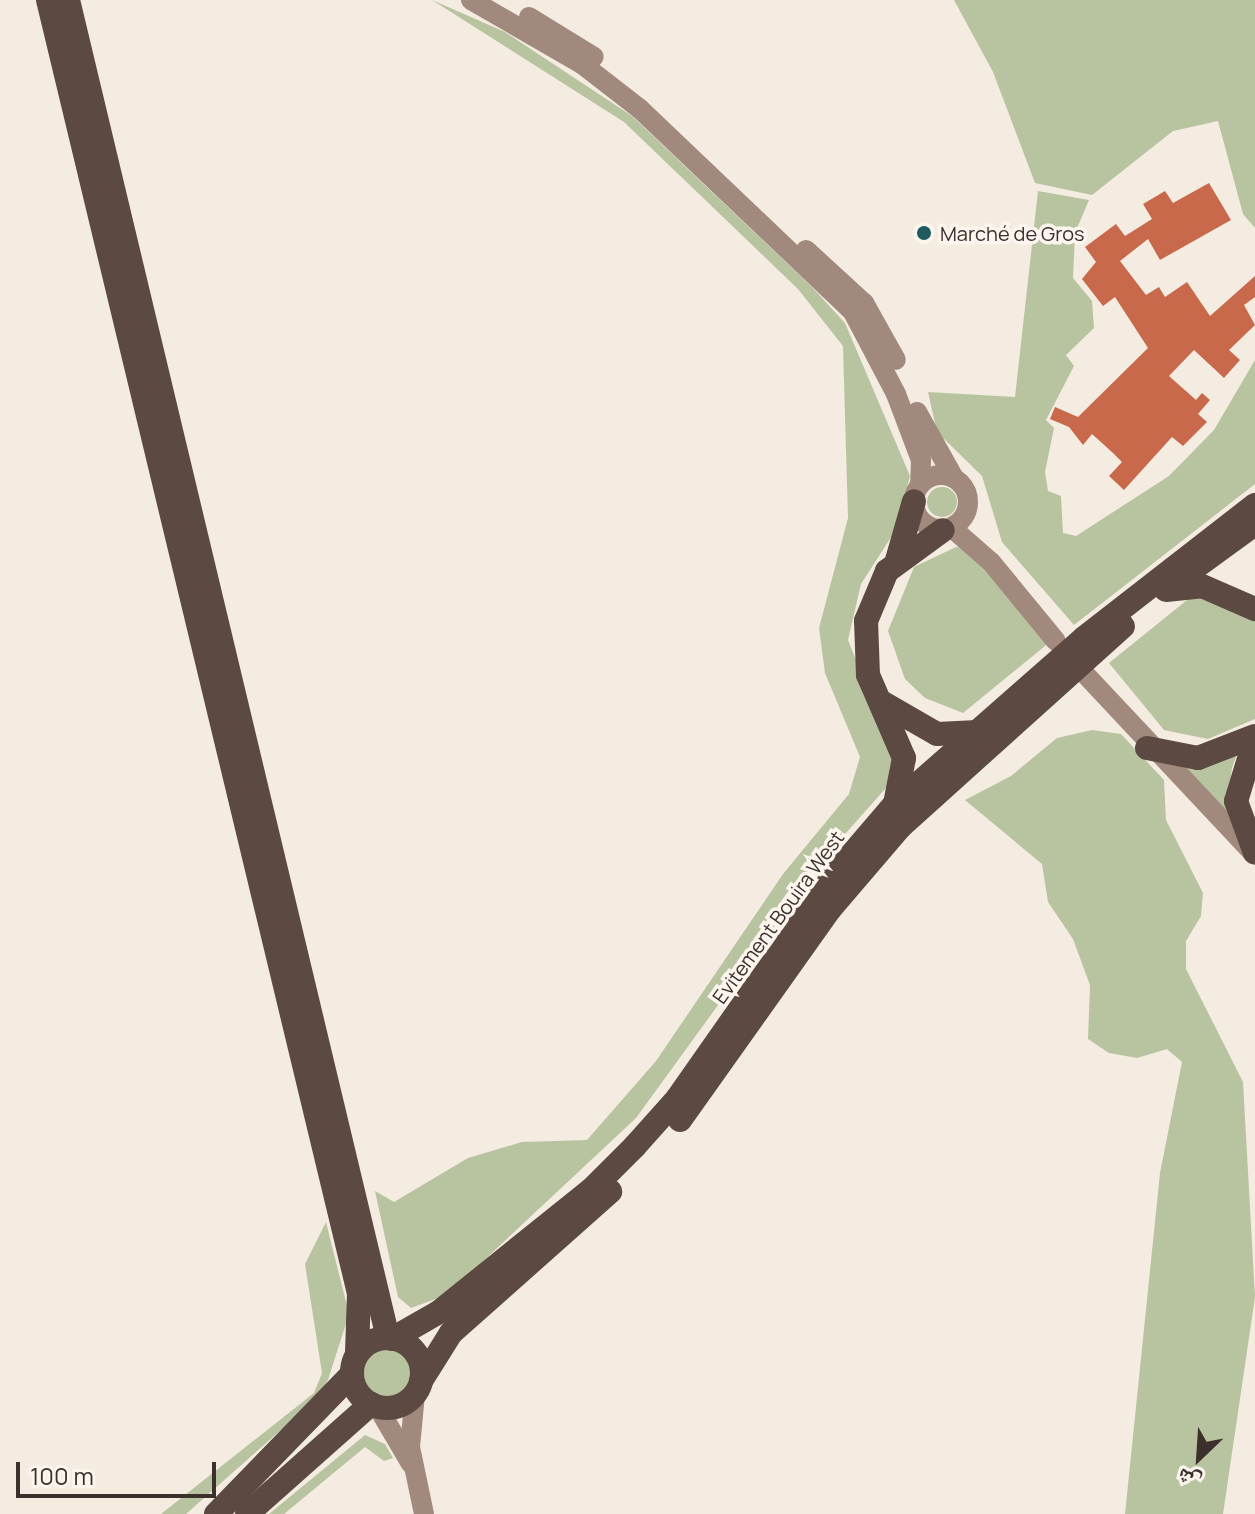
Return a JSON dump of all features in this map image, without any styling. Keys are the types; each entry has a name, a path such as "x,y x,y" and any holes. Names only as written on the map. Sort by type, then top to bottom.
{"highway":[{"path":"48,0 359,1293 355,1364 374,1405"},
{"path":"68,0 390,1338 416,1353 418,1387 402,1404 374,1405 247,1514"},
{"path":"894,805 904,758 883,703 868,675 864,636 875,593 897,560 917,493"},
{"name":"Evitement Bouira West","path":"418,1387 451,1333 593,1210 676,1125 830,909 900,827 1073,657 1255,505"},
{"name":"Evitement Bouira West","path":"390,1338 439,1312 635,1146 695,1074 834,875 894,805 973,732 1255,524"},
{"path":"897,560 948,529"},
{"path":"1163,590 1202,586 1255,609"},
{"path":"883,703 937,734 973,732"},
{"path":"1147,748 1198,758 1255,738"},
{"path":"1255,738 1236,801 1255,854"},
{"path":"216,1514 355,1364 390,1338"}],"main road":[{"path":"471,0 582,64 640,109 853,312 892,383 921,460 917,493 926,525 948,529 991,562 1147,748 1255,854"},
{"path":"499,0 642,94 864,303 938,461 954,478 969,508 991,562"},
{"path":"917,493 936,475 954,478"},
{"path":"948,529 969,508"},
{"path":"418,1387 412,1465 424,1514"},
{"path":"374,1405 412,1465"}],"green space":[{"path":"432,0 505,32 632,116 812,287 845,323 910,476 897,528 861,584 848,640 891,747 893,780 830,851 636,1118 447,1295 411,1308 398,1297 375,1191 394,1202 468,1158 522,1142 587,1140 656,1061 783,874 849,794 860,757 825,673 819,628 848,518 843,346 798,289 624,122"},
{"path":"954,0 1255,0 1255,228 1243,214 1218,121 1173,131 1092,195 1035,183 993,72"},
{"path":"1038,191 1089,200 1075,233 1073,278 1092,301 1094,328 1066,355 1074,366 1046,420 1054,428 1045,472 1048,491 1061,496 1063,533 1076,536 1169,476 1214,430 1255,360 1255,484 1074,625 1002,542 982,476 937,432 928,392 1015,397"},
{"path":"942,487 953,491 957,502 953,513 942,517 931,513 927,502 931,491"},
{"path":"956,547 971,549 1051,641 963,713 925,698 905,679 888,631 914,567"},
{"path":"1192,596 1255,610 1255,719 1208,739 1164,730 1109,663"},
{"path":"1092,730 1121,734 1164,780 1166,820 1203,893 1201,916 1186,941 1186,969 1243,1082 1255,1297 1223,1514 1125,1514 1160,1173 1182,1062 1167,1049 1137,1058 1109,1053 1088,1039 1090,985 1073,939 1048,902 1042,864 965,800 1011,776 1057,738"},
{"path":"1237,754 1232,768 1226,814 1178,766"},
{"path":"326,1222 349,1314 328,1380 317,1398 186,1514 161,1514 314,1393 322,1373 305,1264"},
{"path":"390,1348 409,1355 416,1374 409,1393 390,1400 371,1393 364,1374 371,1355"},
{"path":"365,1435 385,1444 393,1458 384,1461 365,1447 284,1514 269,1514"}],"building":[{"path":"1209,183 1231,220 1160,260 1148,239 1120,261 1146,295 1159,287 1165,297 1187,282 1210,316 1255,276 1255,297 1244,305 1255,325 1229,350 1240,360 1224,378 1194,350 1169,376 1196,400 1202,393 1210,400 1198,414 1207,422 1183,446 1172,437 1124,490 1109,476 1122,462 1113,453 1092,434 1083,445 1069,427 1050,419 1055,407 1078,417 1148,348 1115,297 1103,306 1082,279 1096,262 1085,247 1116,224 1125,236 1152,219 1143,204 1165,191 1173,203"}],"place":[{"name":"Marché de Gros","path":"924,233"}]}
